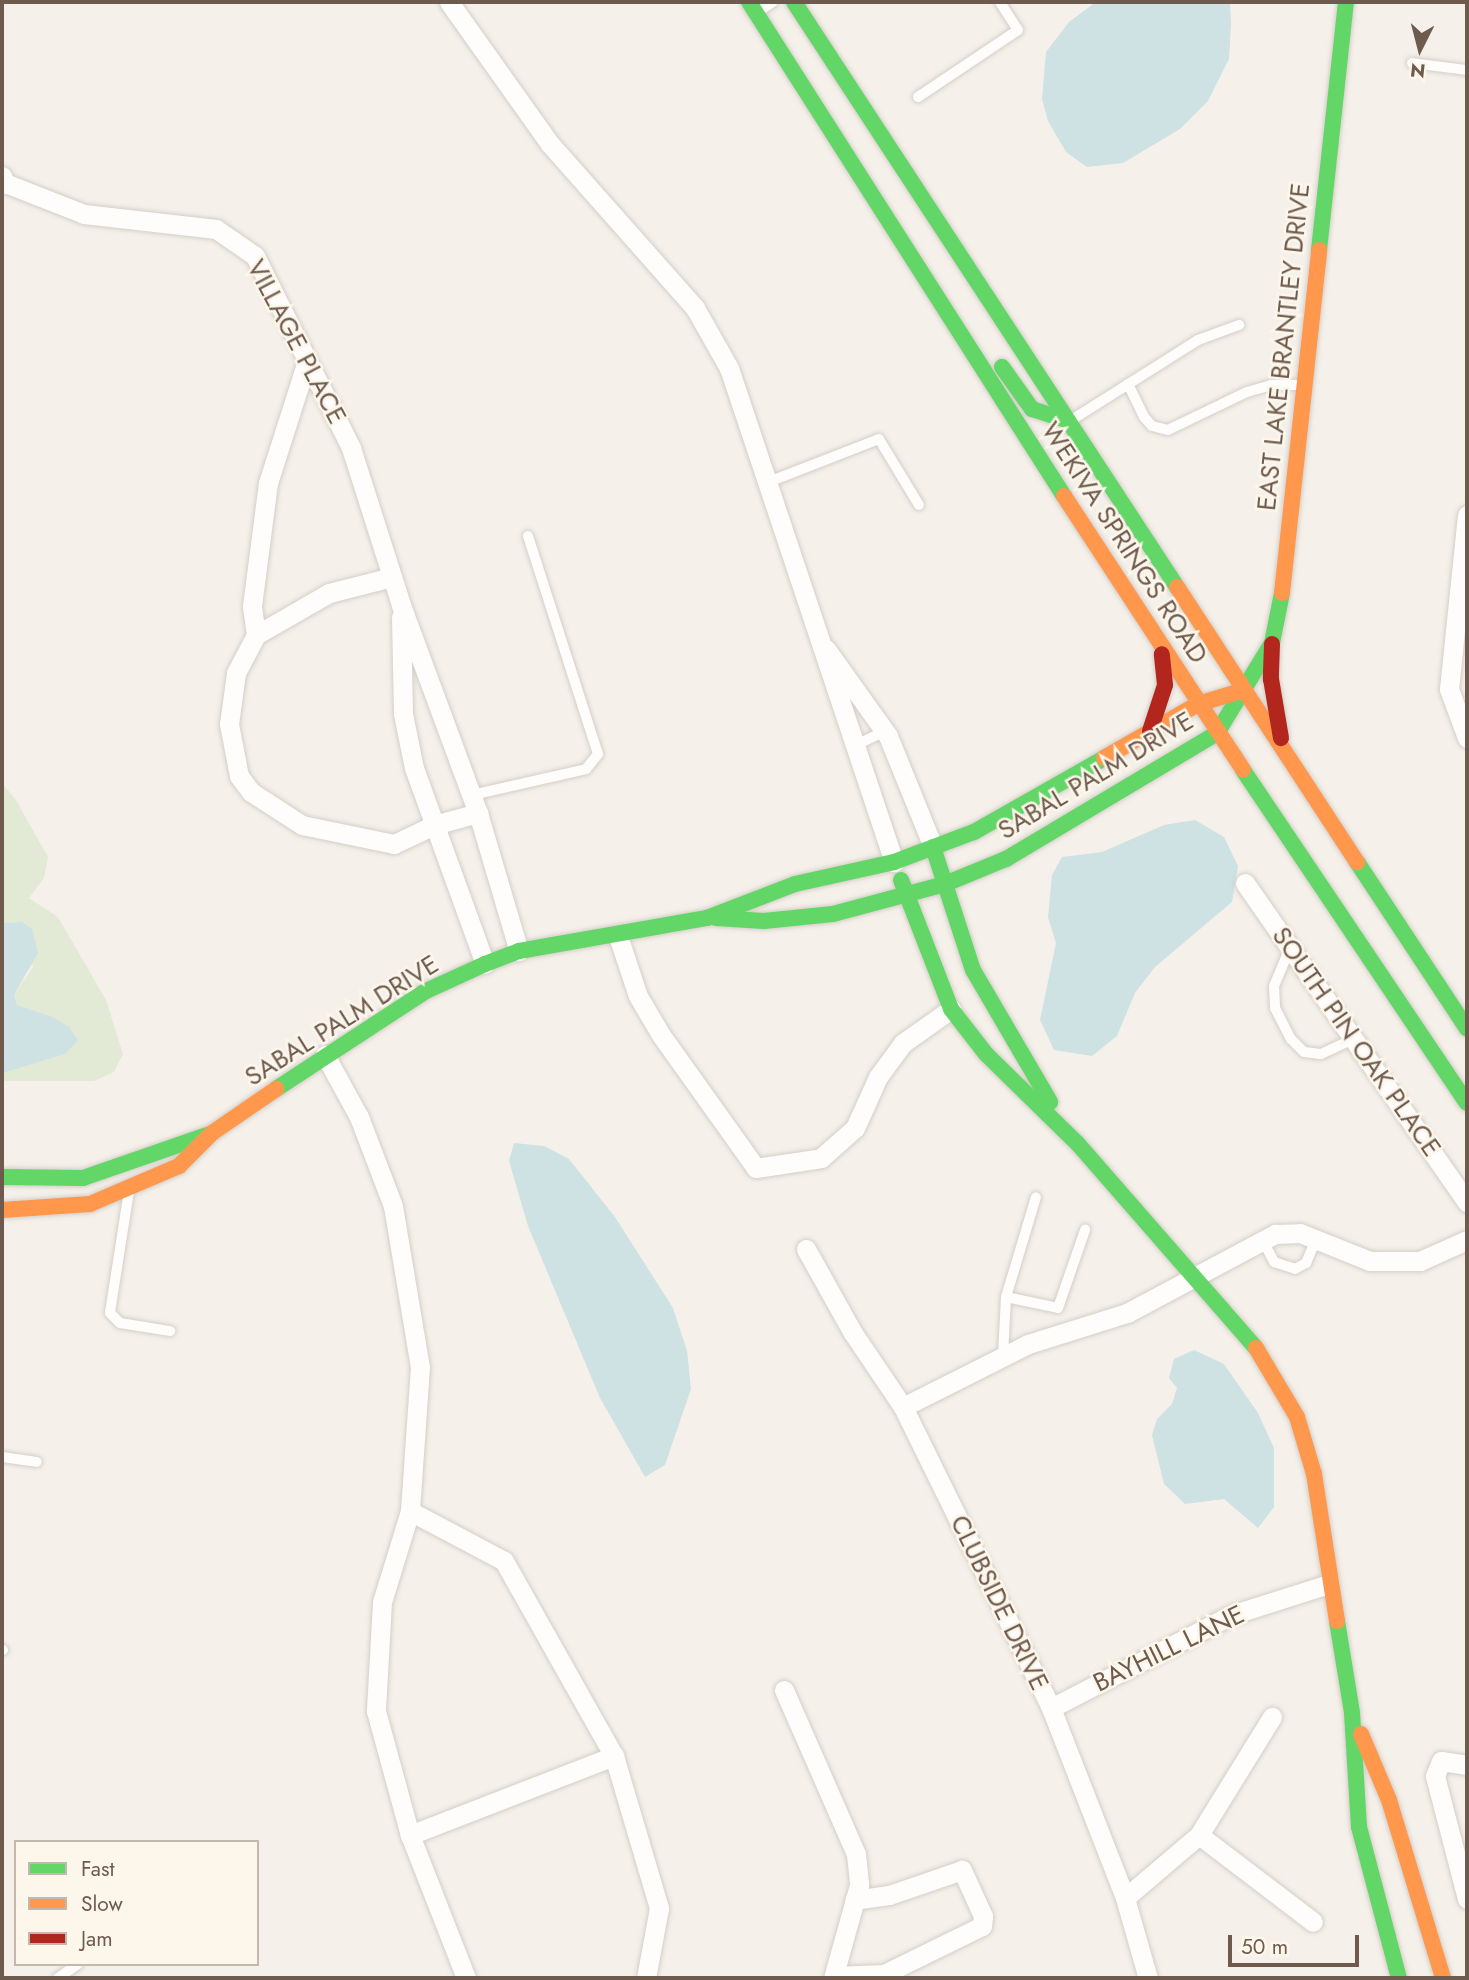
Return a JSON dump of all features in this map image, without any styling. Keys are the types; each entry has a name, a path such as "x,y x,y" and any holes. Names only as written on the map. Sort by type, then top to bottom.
{"street":[{"path":"449,2 550,144 695,308 729,369 853,747 951,1009 986,1055 1078,1144 1237,1322 1275,1375 1297,1418 1314,1474 1329,1584 1352,1713 1359,1827 1370,1881 1399,1978"},
{"name":"WEKIVA SPRINGS ROAD","path":"794,2 1467,1029"},
{"name":"EAST LAKE BRANTLEY DRIVE","path":"1244,690 1272,643 1279,616 1346,2"},
{"name":"WEKIVA SPRINGS ROAD","path":"752,7 1161,649 1467,1103"},
{"name":"VILLAGE PLACE","path":"2,176 5,183 84,214 216,229 255,256 351,448 401,605 475,804 519,951"},
{"path":"930,284 980,334 1032,409 1068,421"},
{"path":"256,635 252,606 268,484 307,361"},
{"path":"1467,515 1449,689 1467,738"},
{"path":"392,577 329,593 256,635 236,673 229,724 239,776 251,792 302,825 394,844 475,804"},
{"name":"VILLAGE PLACE","path":"401,605 403,714 414,768 485,964"},
{"path":"815,635 885,731 933,847 973,970 1013,1044 1078,1144"},
{"path":"1272,643 1276,720 1285,753"},
{"path":"1150,731 1165,685 1161,649"},
{"name":"SABAL PALM DRIVE","path":"2,1210 90,1204 178,1166 212,1133 325,1055 426,991 485,964 519,951 618,936 707,918 795,884 894,862 1021,809 1198,704 1244,690"},
{"name":"SABAL PALM DRIVE","path":"707,918 764,921 834,914 907,897 1006,859 1217,733 1244,690"},
{"name":"SOUTH PIN OAK PLACE","path":"1245,883 1467,1202"},
{"path":"618,936 638,996 661,1035 757,1168 821,1158 855,1128 878,1077 903,1043 951,1009"},
{"path":"325,1055 359,1117 393,1206 420,1367 410,1511 382,1602 376,1711 410,1835 466,1978"},
{"name":"SABAL PALM DRIVE","path":"2,1177 83,1178 212,1133"},
{"path":"903,1407 1028,1344 1127,1313 1194,1275 1213,1271 1263,1241 1288,1231 1317,1238 1370,1262 1420,1261 1467,1240"},
{"name":"CLUBSIDE DRIVE","path":"806,1249 853,1334 903,1407 1051,1708 1125,1898 1148,1978"},
{"path":"410,1511 504,1561 614,1756 659,1908 646,1978"},
{"name":"BAYHILL LANE","path":"1051,1708 1231,1615 1329,1584"},
{"path":"784,1689 856,1854 859,1885 834,1977 884,1974 982,1926 983,1916 962,1870 890,1895 855,1900"},
{"path":"1352,1713 1389,1800 1443,1978"},
{"path":"1125,1898 1199,1835 1272,1717"},
{"path":"410,1835 614,1756"},
{"path":"1467,1765 1441,1761 1434,1776 1467,1899"},
{"path":"1199,1835 1313,1922"}],"lane":[{"path":"752,7 773,2"},
{"path":"918,97 1018,30 1000,2"},
{"path":"1412,63 1467,70"},
{"path":"1068,421 1198,340 1239,325"},
{"path":"1128,384 1144,417 1153,426 1168,430 1247,392 1271,385 1304,386"},
{"path":"766,483 879,439 919,505"},
{"path":"475,804 586,769 598,754 528,536"},
{"path":"853,747 885,731"},
{"path":"1290,948 1275,986 1275,1009 1291,1039 1304,1052 1321,1054 1353,1039"},
{"path":"130,1187 110,1313 120,1324 170,1331"},
{"path":"1003,1357 1006,1297 1036,1197"},
{"path":"1006,1297 1058,1308 1085,1230"},
{"path":"1263,1241 1274,1262 1295,1269 1312,1253 1317,1238"},
{"path":"2,1457 37,1462"},
{"path":"58,1978 75,1966"}],"green space":[{"path":"2,783 16,800 48,857 44,878 29,898 58,917 106,1000 123,1054 114,1072 94,1081 2,1081 2,1073 20,1065 65,1054 53,1017 17,1005 14,995 33,967 22,922 2,923"}],"shaded area":[{"path":"1096,2 1230,2 1231,24 1229,59 1208,101 1180,129 1123,163 1087,167 1066,152 1048,121 1042,99 1046,52 1069,22"},
{"path":"1195,820 1224,837 1238,866 1232,902 1155,967 1135,993 1117,1036 1092,1056 1054,1050 1040,1020 1056,943 1048,917 1052,875 1062,857 1102,852 1164,825"},
{"path":"22,922 32,929 38,953 14,995 17,1005 53,1017 69,1027 78,1040 65,1054 2,1073 2,923"},
{"path":"514,1143 544,1146 569,1159 615,1217 673,1308 687,1351 691,1389 665,1465 645,1477 600,1398 528,1226 509,1161"},
{"path":"1194,1350 1224,1364 1258,1413 1274,1448 1274,1507 1258,1528 1224,1499 1185,1504 1164,1484 1152,1435 1157,1419 1172,1404 1177,1388 1169,1378 1174,1359"}],"traffic: fast":[{"path":"749,2 1064,496"},
{"path":"794,2 1177,587"},
{"path":"1319,250 1346,2"},
{"path":"1002,367 1032,409 1068,421"},
{"path":"716,918 764,921 833,914 945,884 1006,859 1217,733 1272,643 1282,593"},
{"path":"276,1089 426,991 485,964 519,951 707,918 795,884 894,862 974,832 1104,758"},
{"path":"1243,770 1467,1103"},
{"path":"933,847 973,970 1050,1102"},
{"path":"1357,862 1467,1029"},
{"path":"901,880 951,1009 986,1054 1078,1144 1256,1348"},
{"path":"2,1177 83,1178 207,1135"},
{"path":"1337,1621 1352,1713 1359,1827 1399,1978"}],"traffic: slow":[{"path":"1282,593 1319,250"},
{"path":"1064,496 1243,770"},
{"path":"1177,587 1357,862"},
{"path":"1104,758 1198,704 1244,690"},
{"path":"2,1210 90,1204 179,1166 212,1133 276,1089"},
{"path":"1256,1348 1297,1417 1314,1474 1337,1621"},
{"path":"1361,1734 1389,1800 1443,1978"}],"traffic: jam":[{"path":"1272,644 1271,679 1281,738"},
{"path":"1150,731 1165,685 1162,654"}]}
